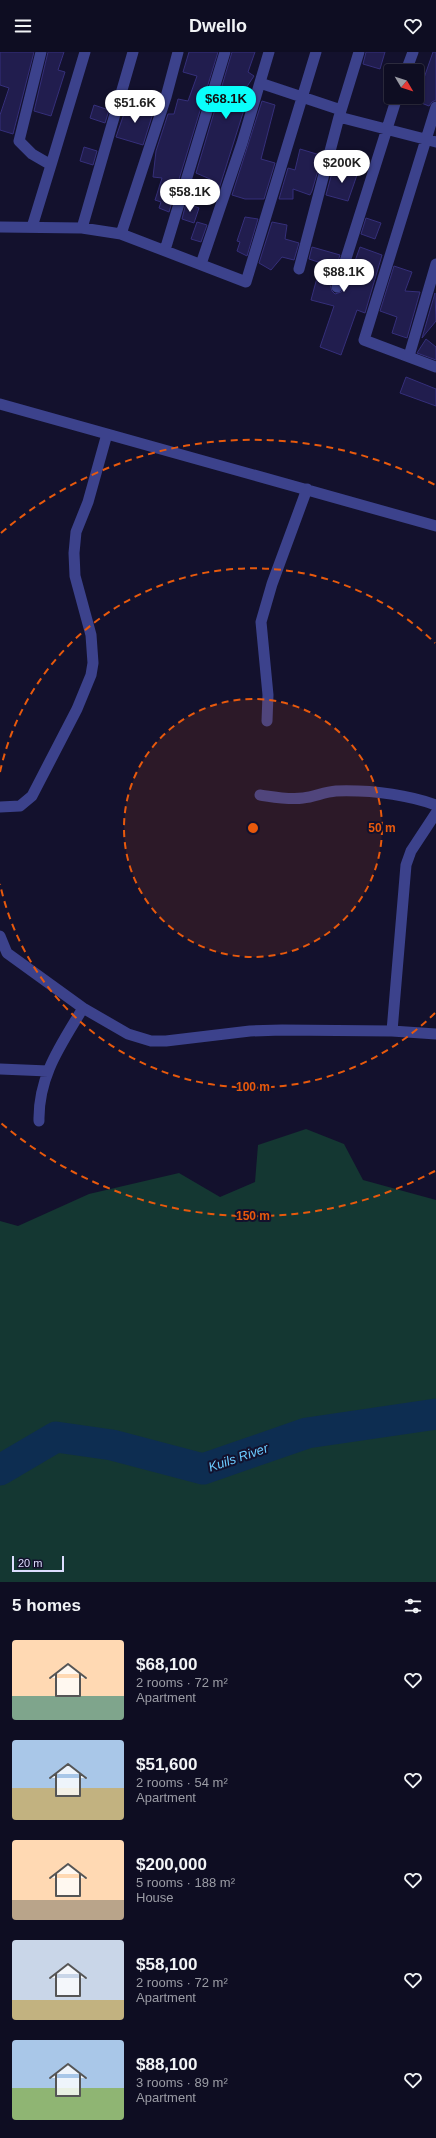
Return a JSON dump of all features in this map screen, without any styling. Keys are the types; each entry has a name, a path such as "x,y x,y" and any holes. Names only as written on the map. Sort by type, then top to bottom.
{"street":[{"path":"41,52 19,141 32,154 51,165"},
{"path":"32,227 85,52"},
{"path":"82,228 133,52"},
{"path":"121,234 166,97 178,52"},
{"path":"165,250 225,52"},
{"path":"201,264 269,52"},
{"path":"0,227 82,228 121,234 246,282 316,52"},
{"path":"299,269 340,114 359,52"},
{"path":"409,64 413,52"},
{"path":"260,83 386,130 431,141"},
{"path":"337,287 395,104"},
{"path":"436,107 431,141 364,340 436,367"},
{"path":"409,356 436,264"},
{"path":"0,404 436,526"},
{"path":"0,807 20,806 26,803 35,792 77,709 91,675 94,663 90,635 75,576 74,553 76,532 88,502 107,434"},
{"path":"267,721 268,695 261,622 272,584 306,489"},
{"path":"260,795 294,799 304,798 323,792 336,791 380,793 412,798 436,804"},
{"path":"392,1031 406,865 411,851 436,813"},
{"path":"0,936 8,953 83,1008 128,1034 151,1040 190,1040 250,1031 392,1031 436,1034"},
{"path":"39,1121 40,1092 48,1071 83,1008"},
{"path":"0,1069 48,1071"}],"green space":[{"path":"306,1129 344,1144 363,1180 436,1200 436,1582 0,1582 0,1221 18,1226 89,1194 179,1173 220,1197 255,1182 258,1145"}],"building":[{"path":"0,52 34,52 13,134 0,130 0,115 9,88 0,85"},
{"path":"48,52 64,52 58,70 65,72 51,116 34,111"},
{"path":"189,52 218,52 169,212 159,208 161,202 155,200 162,178 153,177 156,151 168,114 174,114 178,99 188,101 197,76 183,72"},
{"path":"232,52 255,52 248,72 254,76 242,94 248,97 218,192 207,188 210,179 196,173"},
{"path":"366,52 385,52 380,69 363,64"},
{"path":"433,52 436,52 436,100 429,106 424,104 424,78"},
{"path":"262,101 275,105 261,159 275,163 264,199 245,199 232,195"},
{"path":"128,102 154,110 143,145 116,137"},
{"path":"94,105 109,110 105,123 90,118"},
{"path":"84,147 97,151 93,165 80,161"},
{"path":"300,149 320,155 316,167 319,167 312,191 310,195 293,189 293,199 279,199 288,168 295,170"},
{"path":"333,169 358,172 348,201 326,195"},
{"path":"186,203 199,208 194,223 182,219"},
{"path":"245,217 258,219 247,256 237,251 240,242 237,241"},
{"path":"366,218 381,223 375,239 361,234"},
{"path":"197,222 207,225 201,242 191,239"},
{"path":"272,222 287,225 285,239 299,243 294,260 282,257 271,270 259,263"},
{"path":"312,247 340,255 330,285 335,294 344,289 353,260 355,261 360,247 382,255 365,313 357,310 341,355 320,347 334,306 311,300 321,263 309,259"},
{"path":"394,266 412,272 405,291 420,292 407,338 392,333 397,317 380,311"},
{"path":"435,293 436,321 422,338"},
{"path":"426,339 436,347 436,360 417,353"},
{"path":"406,377 436,389 436,406 400,393"}],"waterway":[{"name":"Kuils River","path":"0,1470 56,1437 112,1445 203,1469 307,1433 436,1414"}]}
